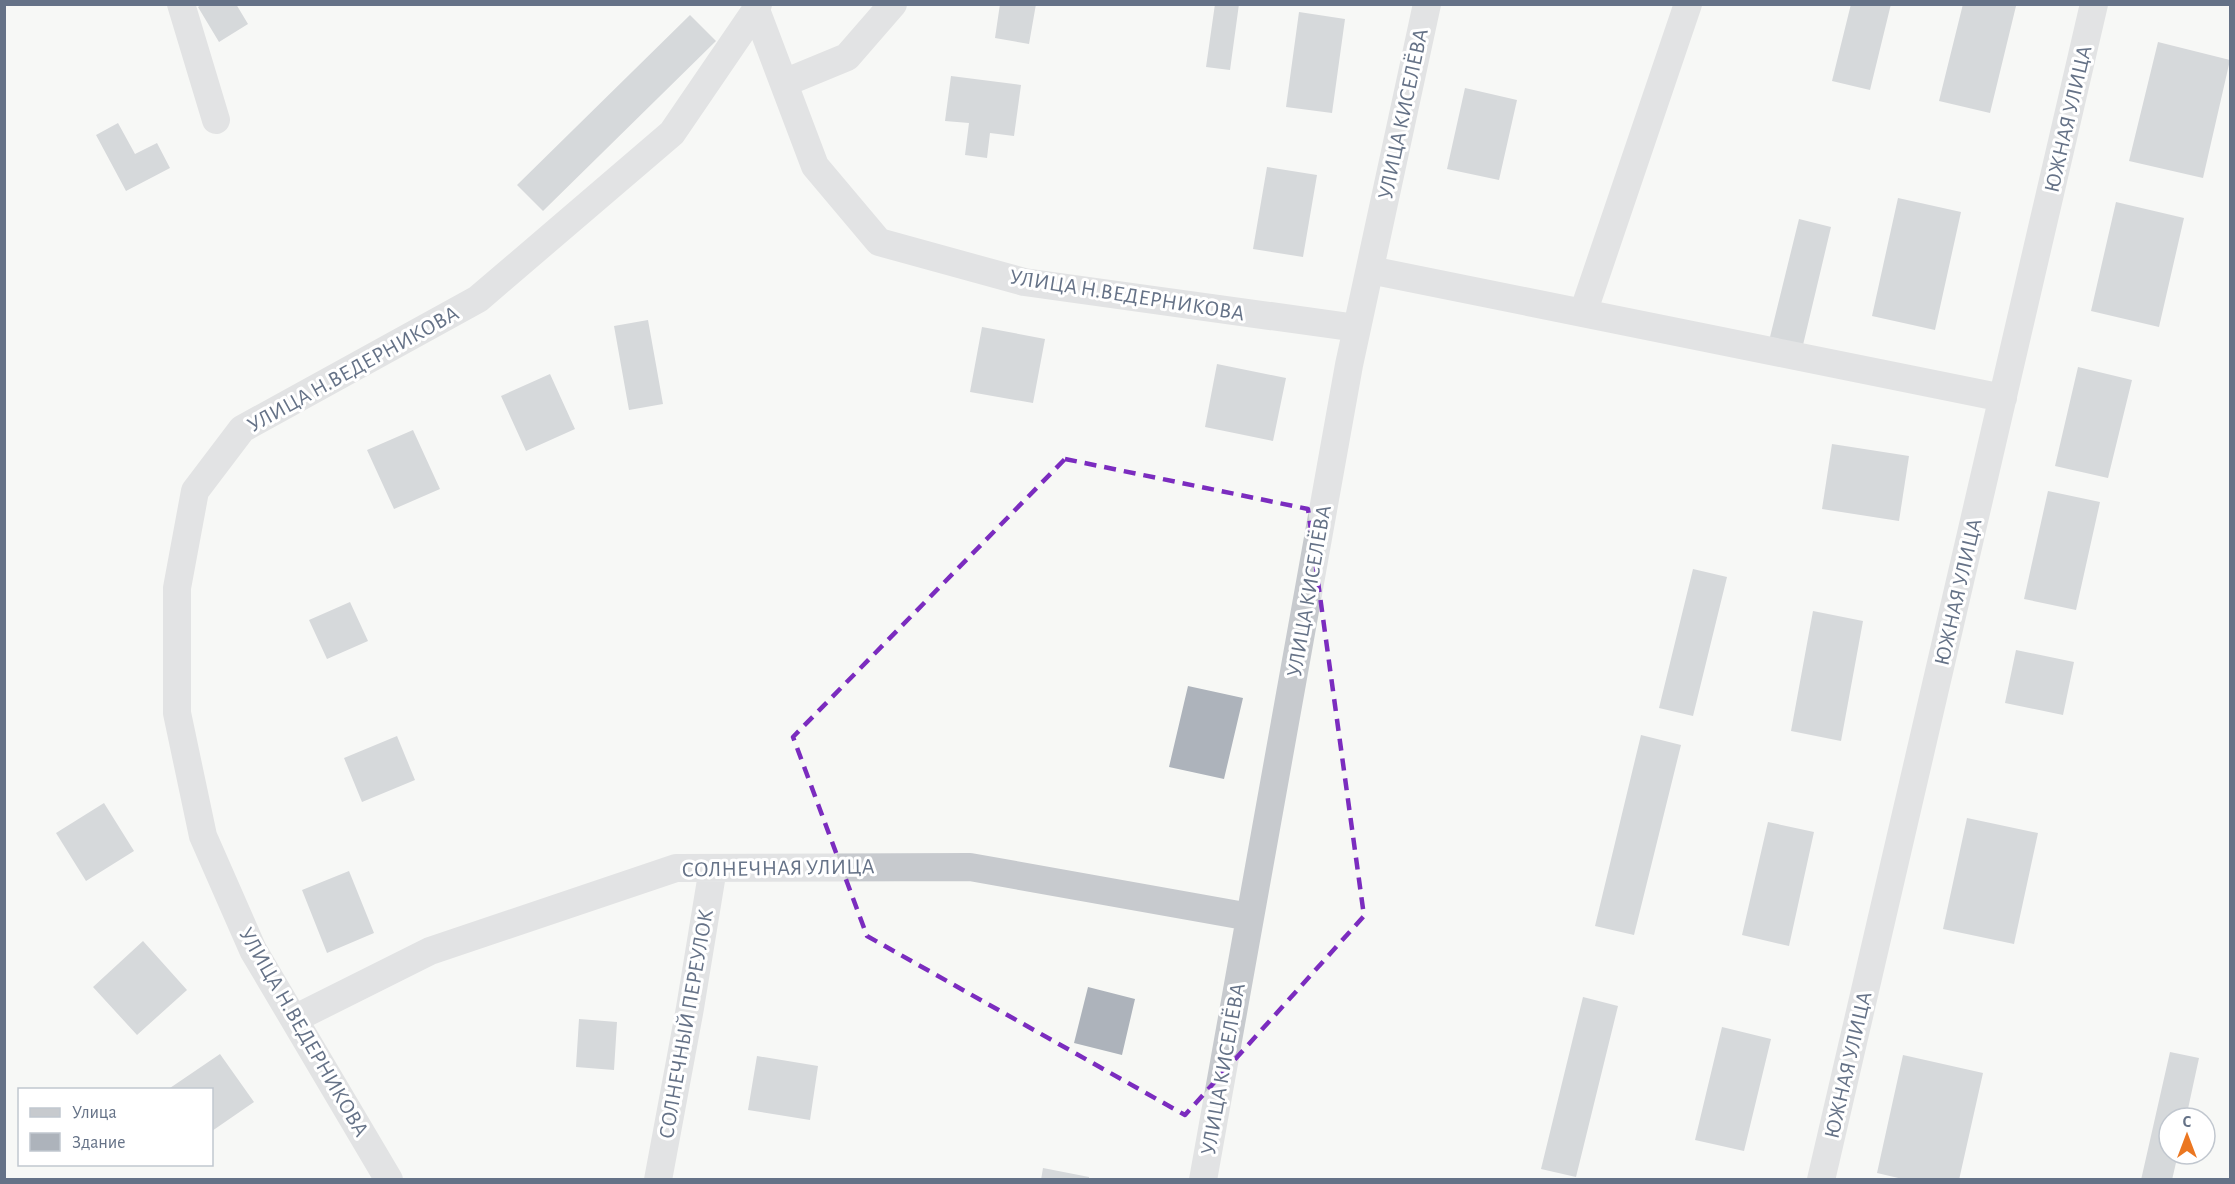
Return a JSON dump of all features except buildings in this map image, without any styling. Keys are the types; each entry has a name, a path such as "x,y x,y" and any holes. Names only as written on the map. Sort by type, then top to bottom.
{"street":[{"path":"181,4 216,120"},
{"path":"784,83 847,57 893,4"},
{"name":"УЛИЦА КИСЕЛЁВА","path":"1203,1179 1357,328 1427,4"},
{"path":"1584,314 1688,4"},
{"name":"ЮЖНАЯ УЛИЦА","path":"1821,1179 2094,4"},
{"name":"УЛИЦА Н.ВЕДЕРНИКОВА","path":"757,7 815,166 879,242 1024,282 1357,328"},
{"name":"УЛИЦА Н.ВЕДЕРНИКОВА","path":"389,1179 253,950 203,836 177,713 177,588 195,491 242,429 478,299 628,171 672,133 757,7"},
{"path":"1370,270 2003,398"},
{"name":"СОЛНЕЧНАЯ УЛИЦА","path":"294,1019 430,951 676,868 970,867 1250,917"},
{"name":"СОЛНЕЧНЫЙ ПЕРЕУЛОК","path":"658,1179 713,868"}],"highlighted area":[{"path":"1065,459 1308,509 1364,916 1185,1115 867,936 793,737"}]}
